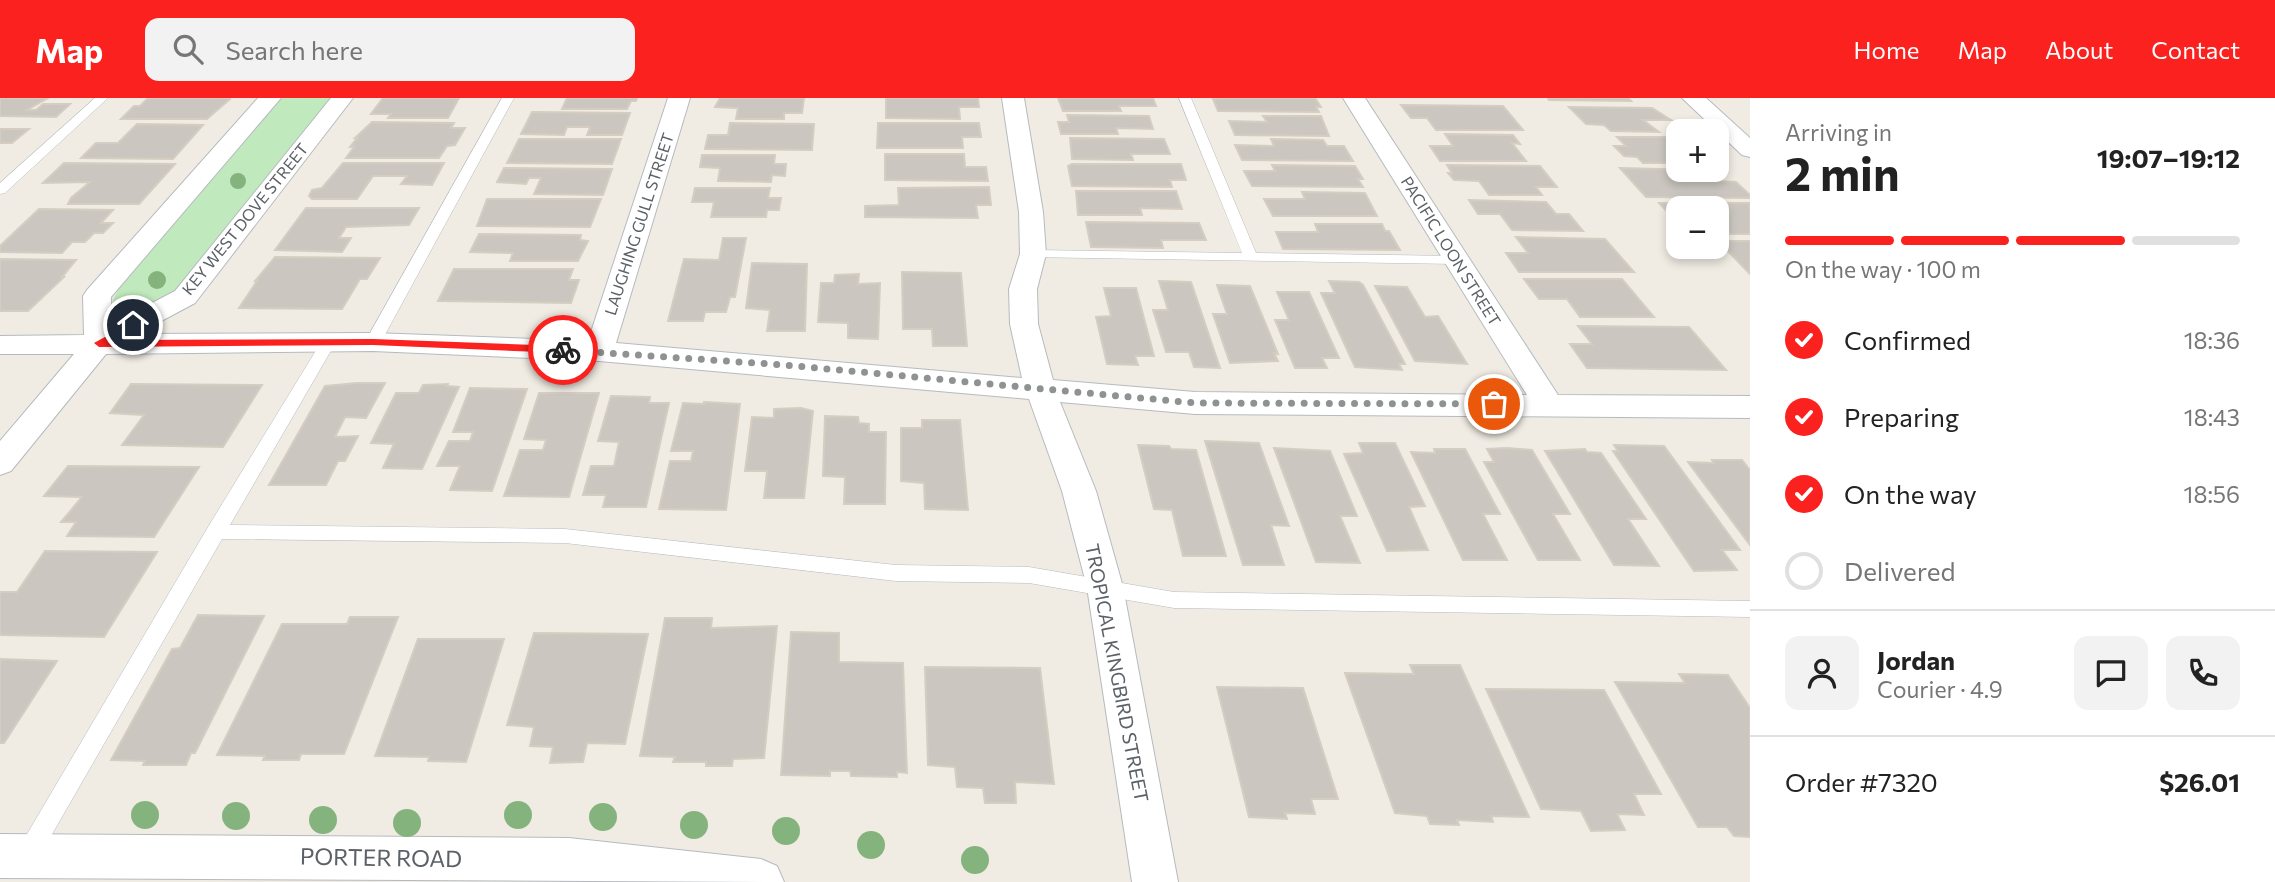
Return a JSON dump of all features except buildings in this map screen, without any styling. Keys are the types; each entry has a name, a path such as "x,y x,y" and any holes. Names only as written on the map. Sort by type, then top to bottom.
{"street":[{"path":"99,343 97,296 271,98"},
{"name":"KEY WEST DOVE STREET","path":"0,463 99,343 185,297 342,98"},
{"name":"LAUGHING GULL STREET","path":"599,351 679,98"},
{"name":"TROPICAL KINGBIRD STREET","path":"1013,98 1031,212 1033,254 1023,289 1024,324 1040,389 1079,491 1105,587 1155,882"},
{"name":"PACIFIC LOON STREET","path":"1354,98 1548,404"},
{"path":"1693,98 1750,150"},
{"path":"0,345 373,342 599,351 1195,403 1750,407"},
{"name":"PORTER ROAD","path":"14,855 569,860 761,882"}],"lane":[{"path":"0,190 102,98"},
{"path":"373,342 508,98"},
{"path":"1185,98 1251,257"},
{"path":"1033,254 1456,260"},
{"path":"14,855 328,342"},
{"path":"214,532 565,536 896,573 1029,575 1174,600 1750,609"}],"green space":[{"path":"282,98 334,98 180,294 140,310 116,306 113,300 118,289"}],"way so far":[{"path":"563,350 785,365 1195,403 1494,404"}],"route":[{"path":"133,325 99,343 373,342 563,350"}]}
